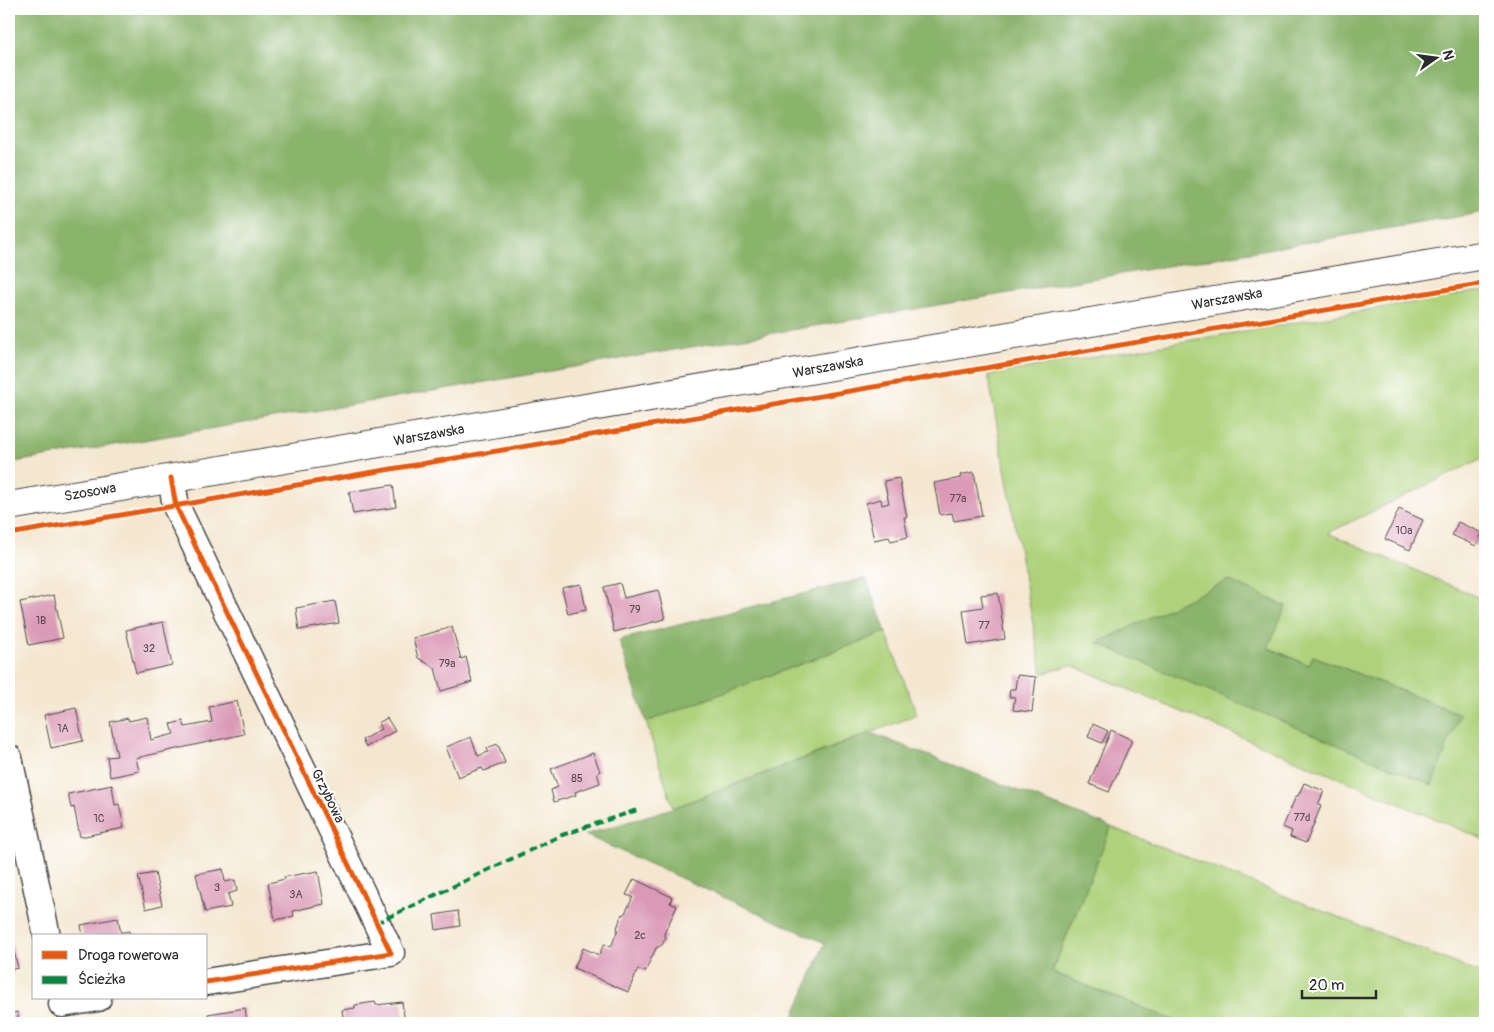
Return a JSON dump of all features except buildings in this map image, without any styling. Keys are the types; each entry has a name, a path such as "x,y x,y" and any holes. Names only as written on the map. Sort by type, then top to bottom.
{"main road":[{"name":"Warszawska","path":"171,478 1485,255"},
{"name":"Szosowa","path":"9,506 171,478"}],"street":[{"name":"Grzybowa","path":"171,478 176,506 391,953 208,982"},
{"path":"9,758 47,934"},
{"path":"63,1008 91,1000"}],"green space":[{"path":"9,9 1485,9 1485,212 9,463"},
{"path":"1485,290 1485,457 1328,533 1485,600 1485,840 1071,665 1042,674 988,375","holes":["1098,643 1267,647 1309,665 1313,656 1460,714"]},
{"path":"866,578 886,632 646,722 619,640"},
{"path":"1228,580 1286,606 1268,648 1309,665 1313,656 1460,714 1432,785 1097,643"},
{"path":"886,632 917,715 673,808 646,722"},
{"path":"871,733 1111,827 1052,972 1181,1023 791,1023 825,943 585,835 673,808"},
{"path":"1111,827 1485,975 1485,1023 1181,1023 1052,972"}],"marked path":[{"path":"376,923 562,835 637,810"}],"cycle path":[{"path":"9,534 1485,283"},
{"path":"171,478 176,506 391,953 208,982"}]}
